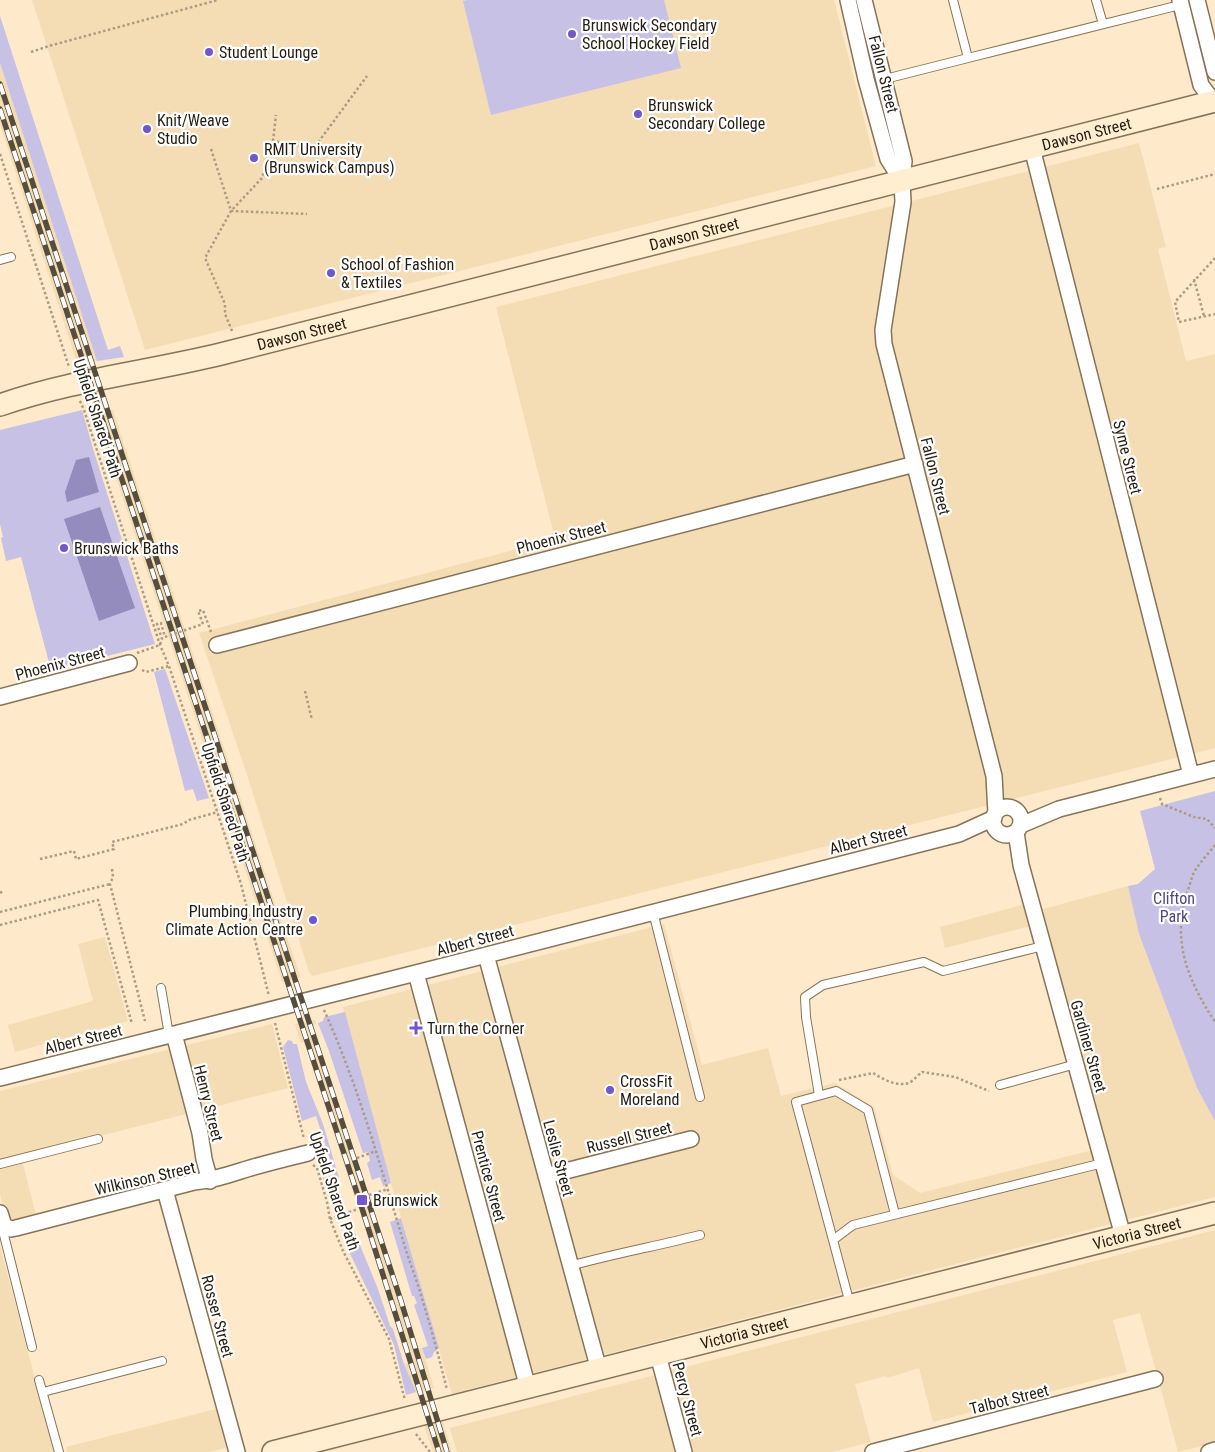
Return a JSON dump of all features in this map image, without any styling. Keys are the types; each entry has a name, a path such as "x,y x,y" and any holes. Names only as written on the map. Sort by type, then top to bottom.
{"street":[{"name":"Fallon Street","path":"864,0 903,153 903,202 883,337 1007,822"},
{"path":"1198,0 1215,72"},
{"name":"Fallon Street","path":"850,1 866,79 888,159 902,181"},
{"path":"1180,2 1201,85 1215,100"},
{"name":"Dawson Street","path":"0,405 138,379 174,366 1215,100"},
{"name":"Syme Street","path":"1032,148 1191,775"},
{"name":"Dawson Street","path":"0,414 76,391"},
{"name":"Phoenix Street","path":"217,645 915,464"},
{"name":"Phoenix Street","path":"0,697 129,663"},
{"name":"Albert Street","path":"0,1078 1215,769"},
{"name":"Gardiner Street","path":"1007,822 1021,865 1123,1236"},
{"name":"Leslie Street","path":"486,955 599,1370"},
{"name":"Prentice Street","path":"416,973 528,1388"},
{"name":"Henry Street","path":"171,1034 200,1133 210,1181"},
{"name":"Russell Street","path":"546,1176 691,1139"},
{"name":"Wilkinson Street","path":"2,1219 12,1229 194,1182 210,1181 308,1153"},
{"name":"Rosser Street","path":"165,1190 237,1452"},
{"name":"Victoria Street","path":"284,1451 1215,1213"},
{"name":"Percy Street","path":"658,1355 684,1452"},
{"name":"Talbot Street","path":"872,1452 1155,1379"},
{"path":"1209,1452 1215,1450"}],"lane":[{"path":"953,0 968,58"},
{"path":"1096,0 1103,24"},
{"path":"885,79 1103,24 1180,2 1198,0"},
{"path":"0,260 11,257"},
{"path":"653,912 700,1097"},
{"path":"819,1095 806,1017 805,997 823,985 924,962 943,971 1043,946"},
{"path":"160,988 171,1034"},
{"path":"1000,1085 1076,1064"},
{"path":"850,1306 796,1102 836,1091 868,1110 895,1214"},
{"path":"0,1164 98,1139"},
{"path":"833,1240 853,1225 1104,1163"},
{"path":"2,1219 4,1235 32,1347"},
{"path":"570,1266 700,1235"},
{"path":"43,1392 162,1360"},
{"path":"40,1380 59,1452"}],"path":[{"path":"31,52 218,0"},
{"path":"273,141 314,148 367,76"},
{"path":"232,331 225,314 225,304 205,258 231,211 262,178 273,141 276,116"},
{"path":"211,148 231,211"},
{"name":"Upfield Shared Path","path":"0,154 160,645 169,666 218,812 240,884 308,1153 311,1161 317,1168 330,1219 343,1251 389,1339 409,1419 417,1436 430,1452"},
{"path":"1156,189 1215,174"},
{"path":"231,211 307,214"},
{"path":"1215,258 1175,302 1179,322 1215,314"},
{"path":"1194,279 1204,316"},
{"path":"169,666 146,672 129,663 139,652 160,645 162,639 157,624 161,623 166,637 203,624 198,611 203,610 208,623"},
{"path":"305,692 312,720"},
{"path":"1155,784 1162,804 1194,817 1207,819 1215,828"},
{"path":"40,859 74,850 76,859 114,849 112,842 183,824 189,820 218,812"},
{"path":"1215,845 1195,870 1181,914 1181,947 1191,981 1215,1022"},
{"path":"107,850 108,856"},
{"path":"112,870 114,877 110,884 145,1021"},
{"path":"0,912 110,884"},
{"path":"0,894 4,890"},
{"path":"0,924 98,900 132,1024"},
{"path":"319,998 358,1094 386,1180 407,1254 423,1301 452,1407"},
{"path":"816,1080 840,1080 873,1073 894,1084 909,1083 922,1072 955,1077 990,1091"},
{"path":"357,1158 376,1151"},
{"path":"369,1195 388,1189"},
{"path":"330,1219 358,1209"}],"shaded area":[{"path":"32,0 834,0 876,166 145,350"},
{"path":"0,63 97,361 78,366 0,124"},
{"path":"1139,143 1166,247 1158,249 1186,361 1215,354 1215,748 312,976 309,972 247,775 199,633 555,539 496,307"},
{"path":"93,407 113,410 277,910 301,977 282,982"},
{"path":"89,457 99,492 67,502 65,492 76,460"},
{"path":"100,507 135,608 99,621 64,519"},
{"path":"1128,886 1139,934 1197,1088 1215,1121 1215,1197 452,1394 379,1142 343,1007 664,924 702,1065 768,1048 781,1096 835,1083 874,1107 893,1175 920,1193 1101,1148 1039,924 945,948 940,927 1033,902 1036,911"},
{"path":"105,937 128,1021 15,1052 8,1025 93,1001 78,944"},
{"path":"315,1020 316,1024 313,1026 419,1349 422,1348 434,1388 416,1392 404,1364 409,1363 304,1042 301,1043 295,1024"},
{"path":"272,1024 288,1088 21,1156 37,1219 8,1226 0,1194 0,1091"},
{"path":"1215,1230 1215,1443 1178,1452 1140,1313 1113,1320 1127,1372 933,1422 919,1368 887,1378 886,1376 855,1384 871,1442 831,1452 457,1452 450,1428"},
{"path":"0,1246 38,1390 56,1452 0,1452"},
{"path":"216,1409 226,1448 210,1452 67,1452 66,1447"},
{"path":"442,1419 452,1452 433,1452 424,1425"}],"green space":[{"name":"Brunswick Secondary School Hockey Field","path":"664,0 681,68 491,115 463,1"},
{"path":"0,16 108,350 120,346 124,357 97,361 0,63"},
{"name":"Brunswick Baths","path":"82,410 155,644 51,670 21,557 6,561 1,538 3,537 0,524 0,430"},
{"path":"165,669 209,798 197,801 193,789 185,791 154,672"},
{"name":"Clifton Park","path":"1215,791 1215,1121 1197,1088 1139,934 1128,886 1138,884 1155,869 1140,811"},
{"path":"345,1012 391,1183 383,1186 380,1177 372,1180 367,1163 370,1161 368,1152 363,1153 318,1023 323,1021 324,1017"},
{"path":"288,1040 292,1041 293,1044 297,1044 306,1082 323,1124 339,1178 337,1179 338,1181 325,1185 323,1178 335,1174 316,1116 302,1121 283,1047"},
{"path":"401,1218 439,1348 432,1357 426,1359 422,1348 428,1346 414,1305 417,1303 414,1296 412,1296 390,1222"},
{"path":"355,1233 416,1392 406,1395 394,1345 342,1237"}],"railway":[{"path":"0,84 401,1301 447,1452"},
{"path":"0,109 360,1202 439,1452"}],"place":[{"name":"Brunswick Secondary School Hockey Field","path":"572,34"},
{"name":"Student Lounge","path":"209,52"},
{"name":"Brunswick Secondary College","path":"638,114"},
{"name":"Knit/Weave Studio","path":"147,129"},
{"name":"RMIT University (Brunswick Campus)","path":"254,158"},
{"name":"School of Fashion & Textiles","path":"331,273"},
{"name":"Brunswick Baths","path":"64,548"},
{"name":"Plumbing Industry Climate Action Centre","path":"313,920"},
{"name":"Turn the Corner","path":"416,1028"},
{"name":"CrossFit Moreland","path":"610,1090"},
{"name":"Brunswick","path":"362,1200"}]}
